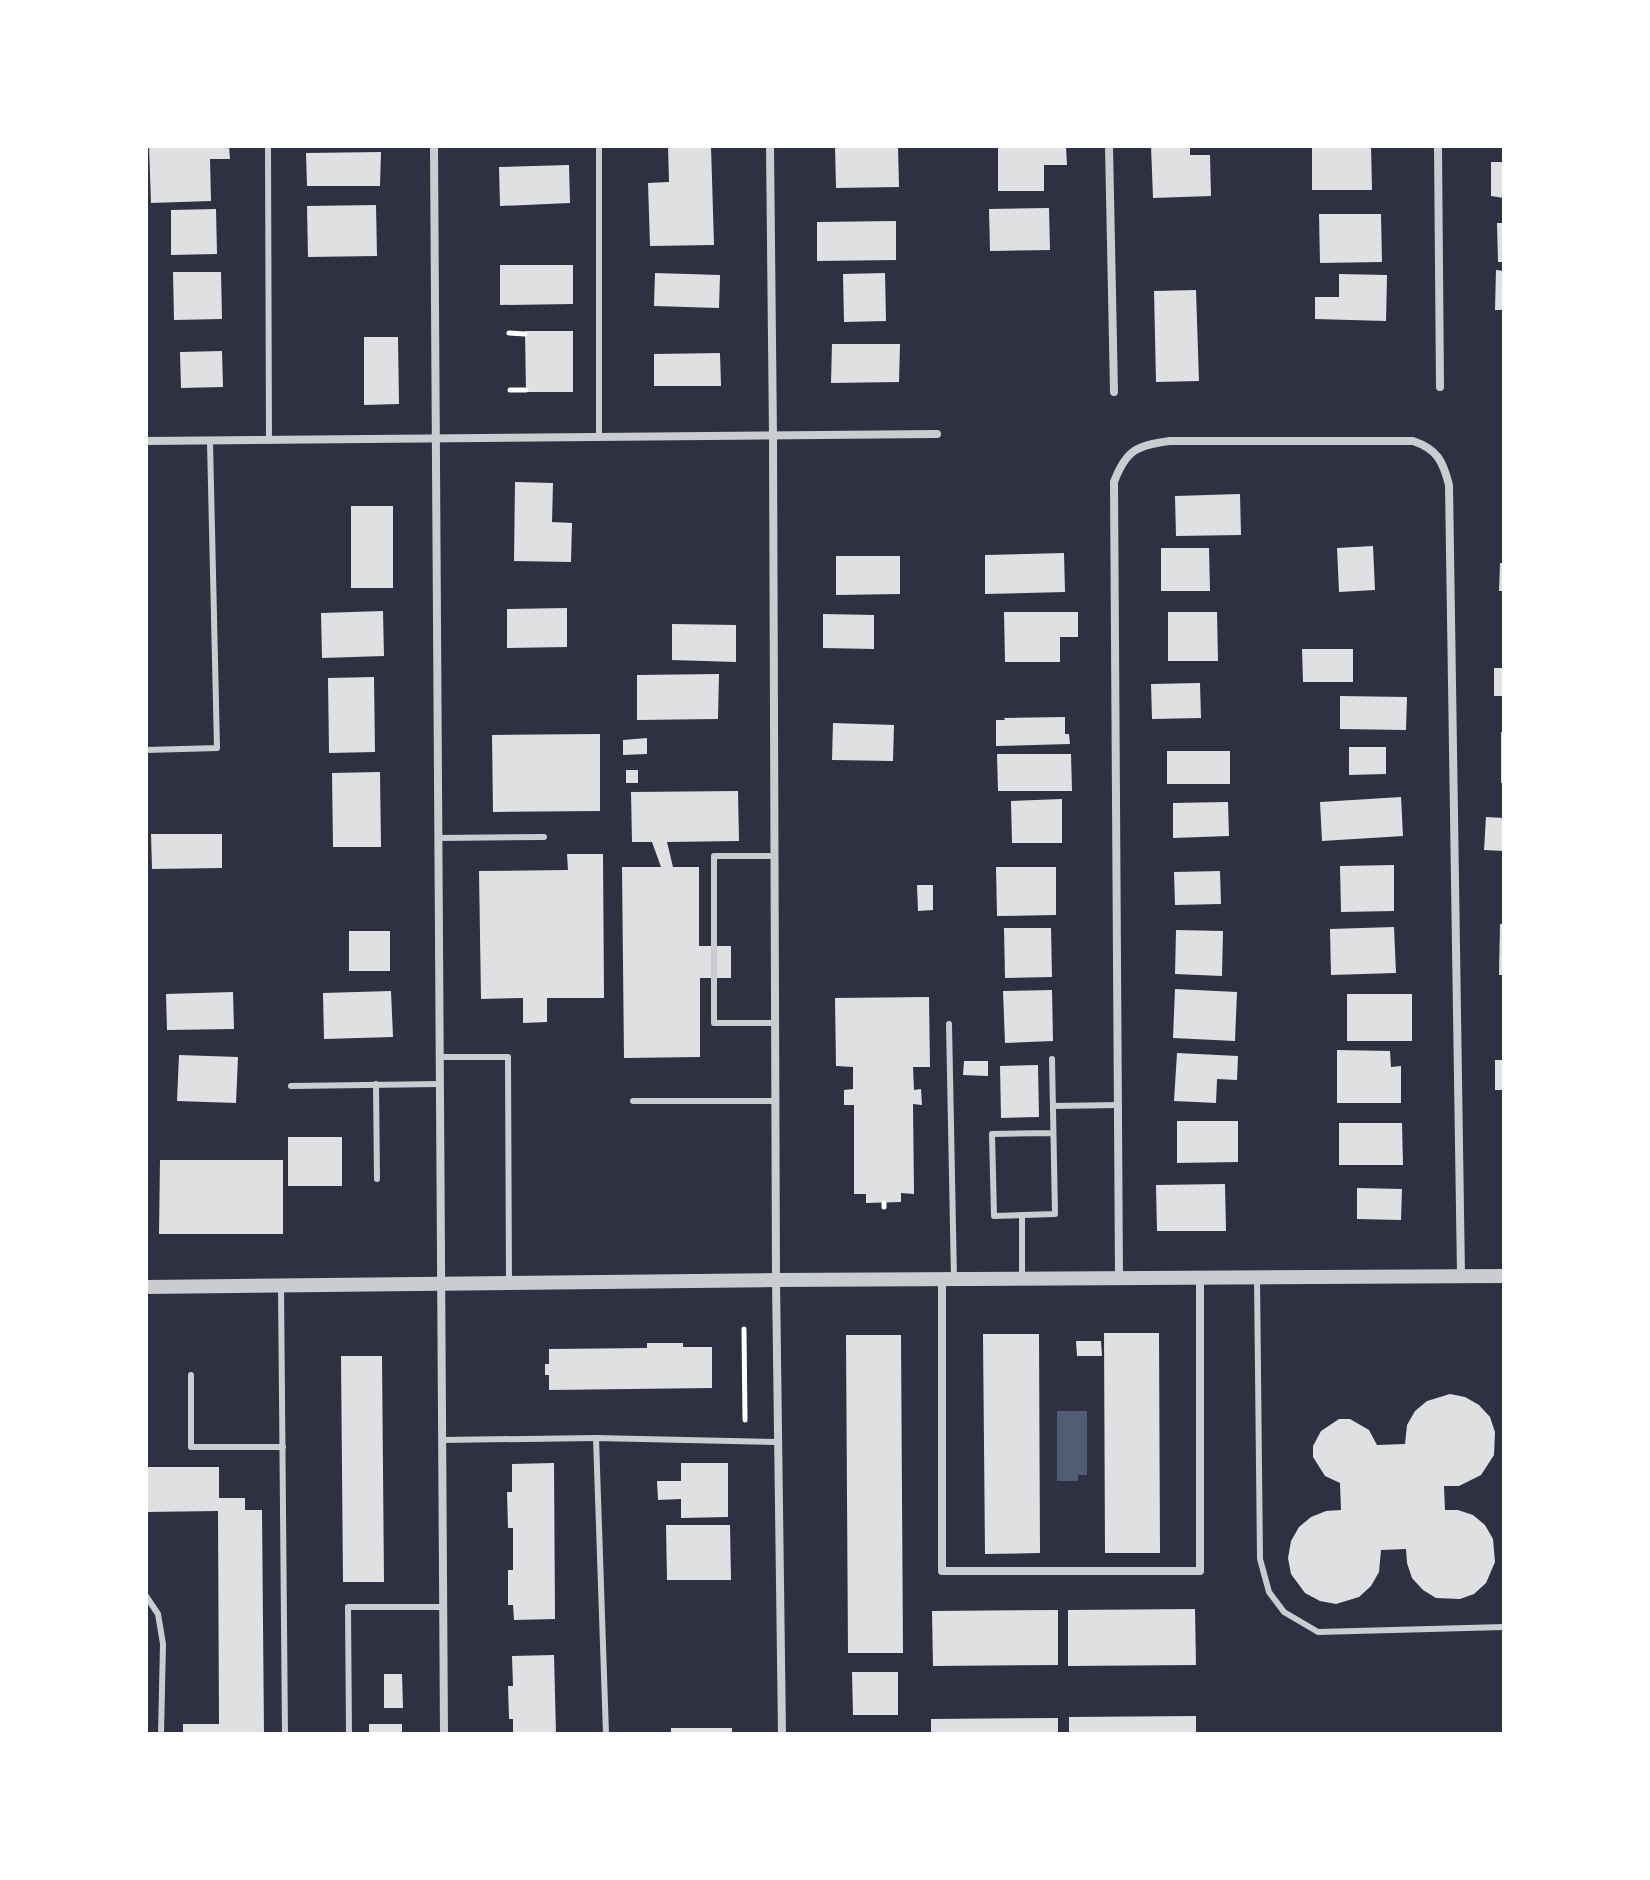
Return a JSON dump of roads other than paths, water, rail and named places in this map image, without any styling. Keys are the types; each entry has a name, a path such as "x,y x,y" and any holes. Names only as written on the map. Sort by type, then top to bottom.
{"street":[{"path":"434,146 444,1734"},
{"path":"770,146 776,1280 782,1734"},
{"path":"1109,146 1114,392"},
{"path":"1438,146 1440,387"},
{"path":"146,441 937,434"},
{"path":"1119,1278 1114,482 1122,460 1141,445 1170,441 1413,441 1440,456 1449,485 1461,1276"},
{"path":"146,1287 1504,1276"},
{"path":"948,1279 942,1571 1200,1571 1200,1278"}],"lane":[{"path":"268,146 269,441"},
{"path":"599,146 599,438"},
{"path":"146,750 217,748 210,442"},
{"path":"438,838 544,837"},
{"path":"774,856 714,856 714,1023 775,1023"},
{"path":"948,1279 949,1024"},
{"path":"440,1057 508,1057 509,1284"},
{"path":"1052,1059 1055,1214 994,1216 992,1134 1053,1133"},
{"path":"376,1084 377,1179"},
{"path":"291,1086 440,1084"},
{"path":"633,1101 775,1101"},
{"path":"1053,1106 1119,1105"},
{"path":"1022,1215 1022,1279"},
{"path":"1257,1277 1260,1559 1269,1592 1284,1612 1318,1632 1504,1627"},
{"path":"281,1286 285,1734"},
{"path":"191,1375 191,1447 283,1447"},
{"path":"442,1440 596,1438 779,1442"},
{"path":"596,1438 606,1734"},
{"path":"146,1596 158,1614 163,1644 161,1734"},
{"path":"349,1734 348,1607 443,1607"}],"water":[{"path":"1057,1411 1087,1411 1087,1475 1078,1475 1078,1481 1057,1481"}]}
